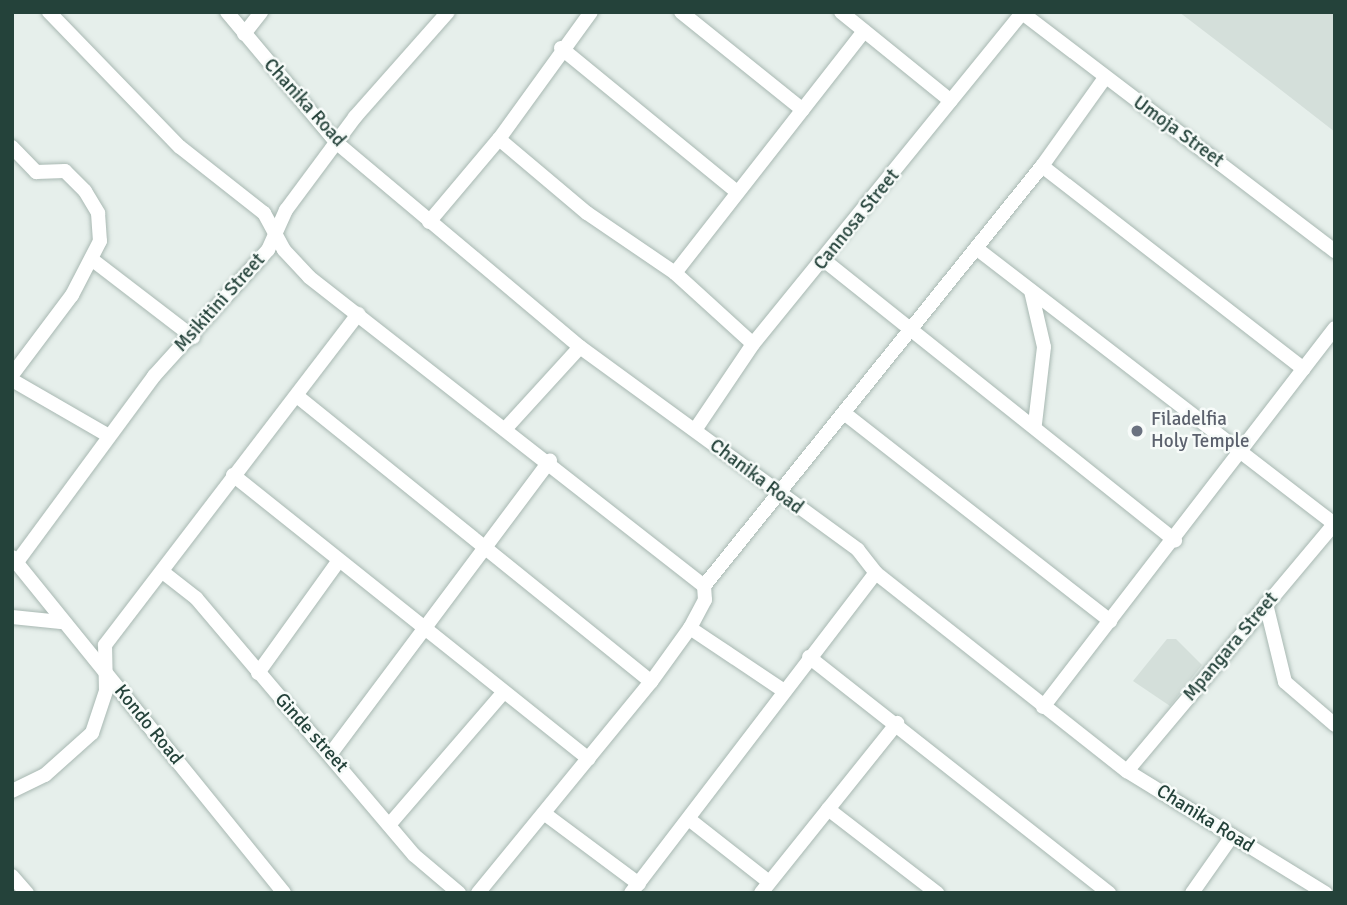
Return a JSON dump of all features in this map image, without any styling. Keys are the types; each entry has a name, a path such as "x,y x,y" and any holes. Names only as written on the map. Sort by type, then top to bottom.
{"street":[{"name":"Chanika Road","path":"226,12 337,143 580,346 695,430 779,496 858,550 876,573 1043,708 1127,771 1321,892"},
{"path":"244,34 261,12"},
{"name":"Msikitini Street","path":"15,560 109,436 268,250 276,232 337,143 448,12"},
{"path":"429,222 499,139 561,48 591,12"},
{"path":"681,12 803,110"},
{"path":"841,12 951,101"},
{"name":"Umoja Street","path":"1022,12 1104,79 1335,251"},
{"name":"Cannosa Street","path":"695,430 753,344 825,261 1022,12"},
{"path":"56,15 180,147 264,213 309,277 507,427 704,586"},
{"path":"675,272 864,31"},
{"path":"561,48 736,191"},
{"path":"478,893 651,682 690,628 705,600 704,586 1042,166 1104,79"},
{"path":"499,139 587,212 675,272 753,344"},
{"path":"12,147 36,172 65,171 93,201 100,241 94,261 13,372 109,436"},
{"path":"1042,166 1304,369"},
{"path":"976,248 1242,455 1334,523"},
{"path":"94,261 193,337"},
{"path":"825,261 911,332 1034,424 1175,540"},
{"path":"1031,291 1044,347 1034,424"},
{"path":"12,791 45,775 92,733 104,702 102,669 105,645 164,573 233,475 297,397 358,314"},
{"path":"1043,708 1242,455 1335,328"},
{"path":"507,427 580,346"},
{"path":"297,397 488,548 651,682"},
{"path":"844,413 1110,621"},
{"path":"332,752 488,548 550,461"},
{"path":"233,475 337,564 589,759"},
{"name":"Mpangara Street","path":"1127,771 1334,523"},
{"name":"Kondo Road","path":"15,560 61,622 284,893"},
{"path":"258,673 337,564"},
{"name":"Ginde street","path":"164,573 187,588 258,673 332,752 389,825 459,893"},
{"path":"545,814 635,888 690,820 808,657 876,573"},
{"path":"1266,604 1285,682 1335,725"},
{"path":"12,617 61,622"},
{"path":"690,628 784,691"},
{"path":"808,657 897,723 1109,893"},
{"path":"389,825 502,694"},
{"path":"690,820 765,887 897,723"},
{"path":"828,809 937,893"},
{"path":"1192,893 1232,836"},
{"path":"12,876 27,893"}],"shaded area":[{"path":"1179,12 1335,12 1335,132 1281,90"},
{"path":"1167,639 1176,639 1202,665 1170,706 1133,681"}],"place":[{"name":"Filadelfia Holy Temple","path":"1137,431"}]}
